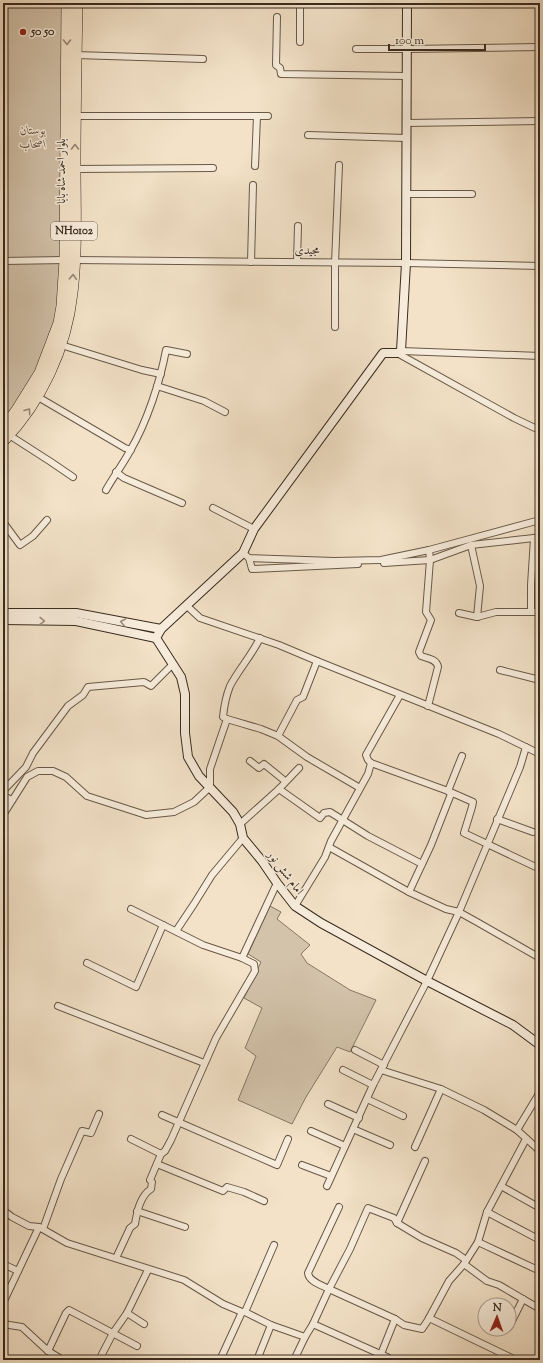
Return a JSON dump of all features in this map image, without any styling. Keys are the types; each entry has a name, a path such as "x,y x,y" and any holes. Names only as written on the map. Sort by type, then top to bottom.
{"highway":[{"name":"بلوار احمد شاه بابا","path":"5,435 38,397 61,345 70,307 67,3"},
{"name":"بلوار احمد شاه بابا","path":"5,435 17,410 45,363 59,323 70,260 75,169 77,3"}],"street":[{"path":"300,3 300,42"},
{"path":"399,352 406,263 407,3"},
{"path":"277,16 276,65 280,68 281,74 406,76"},
{"path":"356,49 407,50 540,47"},
{"path":"76,56 203,59"},
{"path":"75,116 268,116"},
{"path":"255,166 257,116"},
{"path":"406,123 540,121"},
{"path":"308,136 406,138"},
{"path":"335,327 335,263 339,165"},
{"path":"75,169 213,168"},
{"path":"251,262 253,185"},
{"path":"406,194 472,194"},
{"path":"297,262 298,226"},
{"name":"مجیدی","path":"3,261 70,260 406,263 540,266"},
{"path":"61,345 142,370 162,374"},
{"path":"106,490 131,450 148,412 162,374 166,350 187,354"},
{"path":"399,352 514,418 540,429"},
{"path":"3,620 76,621 156,638 161,629 186,605 246,555 254,529 383,353 399,352 540,356"},
{"path":"157,386 204,401 225,412"},
{"path":"38,397 125,448 131,450"},
{"path":"5,435 51,462 72,477"},
{"path":"116,472 124,478 182,503"},
{"path":"213,508 254,529"},
{"path":"3,522 20,545 34,536 47,520"},
{"path":"246,555 334,561 381,560 429,550 540,520"},
{"path":"246,555 252,569 430,560 471,545 537,537 531,585 531,612"},
{"path":"471,545 480,586 477,617"},
{"path":"428,706 438,667 436,661 421,656 419,652 431,620 426,612 430,560 429,550"},
{"path":"186,605 200,618 298,652 400,695 499,734 540,754"},
{"path":"459,613 477,617 496,612 540,612"},
{"path":"3,613 76,613 161,629"},
{"name":"امام شش نور","path":"156,638 181,676 185,694 185,733 188,757 199,776 233,812 240,824 243,838 295,906 321,923 426,981 513,1025 540,1044"},
{"path":"260,638 230,687 224,705 223,717 260,728 278,736 307,757 360,788"},
{"path":"278,736 297,700 303,698 317,661"},
{"path":"3,791 26,767 33,753 68,706 83,695 88,687 144,682 151,686 173,664"},
{"path":"500,670 540,680"},
{"path":"400,695 366,755 368,760 371,763 448,791 473,802 464,833 540,869"},
{"path":"3,815 27,777 38,771 53,771 66,777 87,796 146,815 174,812 194,802 210,787 210,769 226,719"},
{"path":"326,1186 368,1099 373,1085 459,912 520,767 526,747"},
{"path":"410,892 451,794 448,791 462,756"},
{"path":"250,761 259,768 264,764 285,782"},
{"path":"295,906 325,857 331,840 368,774 371,763"},
{"path":"240,824 299,768"},
{"path":"279,788 320,818 324,813 330,812 368,836 422,864"},
{"path":"3,796 12,800"},
{"path":"497,819 533,832"},
{"path":"176,931 212,874 243,838"},
{"path":"329,847 410,892 446,909 459,912 540,958"},
{"path":"242,958 277,883"},
{"path":"116,1258 130,1228 135,1224 137,1211 146,1192 151,1189 152,1182 150,1180 161,1154 168,1145 179,1122 216,1038 255,971 254,964 242,958 203,945 131,909"},
{"path":"87,963 136,987 163,926"},
{"path":"58,1006 204,1063"},
{"path":"355,1050 382,1067 441,1089 484,1110 516,1130 540,1151"},
{"path":"343,1070 373,1085"},
{"path":"415,1147 441,1089"},
{"path":"516,1130 540,1092"},
{"path":"368,1099 403,1116"},
{"path":"328,1104 359,1118"},
{"path":"3,1303 6,1292 41,1228 82,1131 91,1133 99,1114"},
{"path":"162,1115 277,1165 288,1139"},
{"path":"354,1129 390,1145"},
{"path":"311,1131 345,1146"},
{"path":"131,1139 161,1154"},
{"path":"339,1207 308,1273 308,1277 329,1289 395,1319 404,1325 422,1329 430,1318 449,1282 465,1262 478,1242 487,1212 515,1157 526,1139"},
{"path":"397,1223 425,1161"},
{"path":"157,1164 223,1191 227,1187 244,1192 264,1201"},
{"path":"302,1165 331,1176"},
{"path":"500,1186 540,1208"},
{"path":"295,1359 350,1249 368,1208 394,1218 397,1223 422,1238 456,1253 487,1281 499,1285 540,1309"},
{"path":"3,1210 29,1226 41,1228 67,1243 116,1258 148,1270 184,1280 223,1304 305,1337"},
{"path":"137,1211 185,1227"},
{"path":"487,1212 540,1240"},
{"path":"478,1242 540,1271"},
{"path":"220,1360 244,1312 274,1245"},
{"path":"3,1264 18,1271"},
{"path":"99,1360 113,1333 127,1313 148,1270"},
{"path":"517,1311 523,1299"},
{"path":"48,1351 66,1313 69,1310 137,1346"},
{"path":"127,1313 144,1324"},
{"path":"430,1318 516,1360"},
{"path":"381,1354 395,1319"},
{"path":"3,1324 22,1327 48,1351 63,1360"},
{"path":"313,1324 390,1358 389,1360"},
{"path":"257,1360 272,1325"}],"green space":[{"name":"بوستان اصحاب","path":"3,3 63,3 61,295 49,348 3,425"},
{"path":"270,906 281,912 277,919 310,945 301,954 307,963 350,990 376,1000 350,1052 337,1047 306,1097 292,1124 238,1100 256,1056 245,1048 262,1008 244,998 261,962 248,954"}],"place":[{"name":"50 50","path":"23,32"}]}
